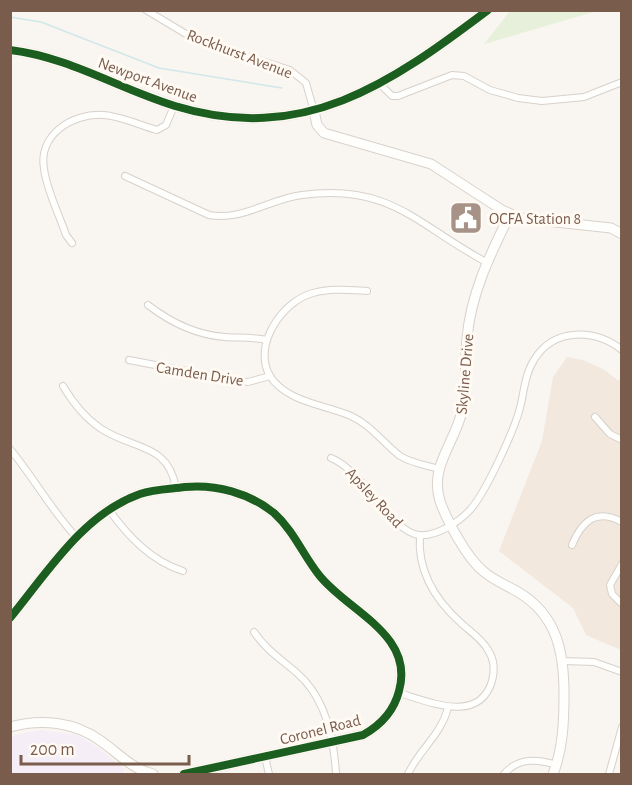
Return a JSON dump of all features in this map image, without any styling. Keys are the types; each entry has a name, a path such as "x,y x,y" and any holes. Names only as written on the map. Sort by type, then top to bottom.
{"main road":[{"name":"Newport Avenue","path":"10,50 67,63 174,105 228,116 278,117 314,111 381,85 488,10"}],"street":[{"name":"Rockhurst Avenue","path":"146,10 196,40 290,70 306,83 314,111"},
{"path":"381,85 392,96 398,96 452,75 464,76 490,90 518,99 542,101 584,97 621,82"},
{"path":"72,243 66,236 44,169 44,151 48,139 70,121 101,115 157,130 166,125 174,105"},
{"path":"314,111 317,125 324,133 431,164 510,214 530,220 610,228 621,234"},
{"path":"125,176 209,215 221,217 244,215 279,199 302,195 361,195 401,208 486,262"},
{"name":"Skyline Drive","path":"510,214 486,262 468,326 463,408 458,428 439,469 438,495 471,558 483,572 528,599 544,614 556,633 564,661 563,719 555,770"},
{"path":"367,291 340,290 310,293 280,318 267,340 266,364 270,376 289,393 362,422 404,458 439,469"},
{"path":"148,305 165,318 195,330 213,335 267,340"},
{"path":"452,524 470,510 483,489 514,427 529,371 544,348 562,337 583,334 601,337 621,350"},
{"name":"Camden Drive","path":"129,360 238,381 248,382 270,376"},
{"path":"63,386 74,405 100,429 164,459 174,475 176,488"},
{"path":"595,417 610,435 621,440"},
{"path":"10,449 34,477 55,514 77,538"},
{"name":"Apsley Road","path":"331,458 343,463 355,473 403,528 420,535 436,532 452,524"},
{"path":"10,618 77,538 109,510 141,494 202,486 225,490 253,500 280,519 320,577 389,638 401,669 399,693 448,707 469,705 482,697 491,684 494,665 485,645 448,610 430,585 420,560 420,535"},
{"path":"109,510 137,543 160,562 183,571"},
{"path":"572,545 582,524 588,519 604,515 621,522"},
{"path":"621,564 610,585 612,594 621,604"},
{"path":"254,632 261,644 318,694 331,742 336,774"},
{"path":"564,661 594,662 621,672"},
{"name":"Coronel Road","path":"184,774 363,735 376,726 389,712 399,693"},
{"path":"408,774 437,734 448,707"},
{"path":"10,728 45,722 80,729 101,740 137,768 153,774"},
{"path":"609,774 621,727"},
{"path":"266,757 269,774"},
{"path":"504,774 510,768 525,761 539,760 555,770"}],"shaded area":[{"path":"567,357 583,360 603,369 619,381 621,376 621,650 586,635 573,608 499,551 542,441 553,377"},
{"path":"40,730 77,735 99,748 125,770 121,774 11,774 11,736"}],"green space":[{"path":"510,10 597,11 484,44"}],"waterway":[{"path":"10,17 41,22 159,68 282,88"}],"cycle path":[{"path":"10,50 53,59 175,106 221,116 264,118 304,112 343,100 380,83 416,62 488,10"},
{"path":"10,618 52,564 84,530 101,515 140,494 185,487 208,487 243,495 274,513 287,527 319,575 331,588 376,625 388,639 397,654 401,671 397,698 386,717 363,735 184,774"}],"place":[{"name":"OCFA Station 8","path":"466,218"}]}
